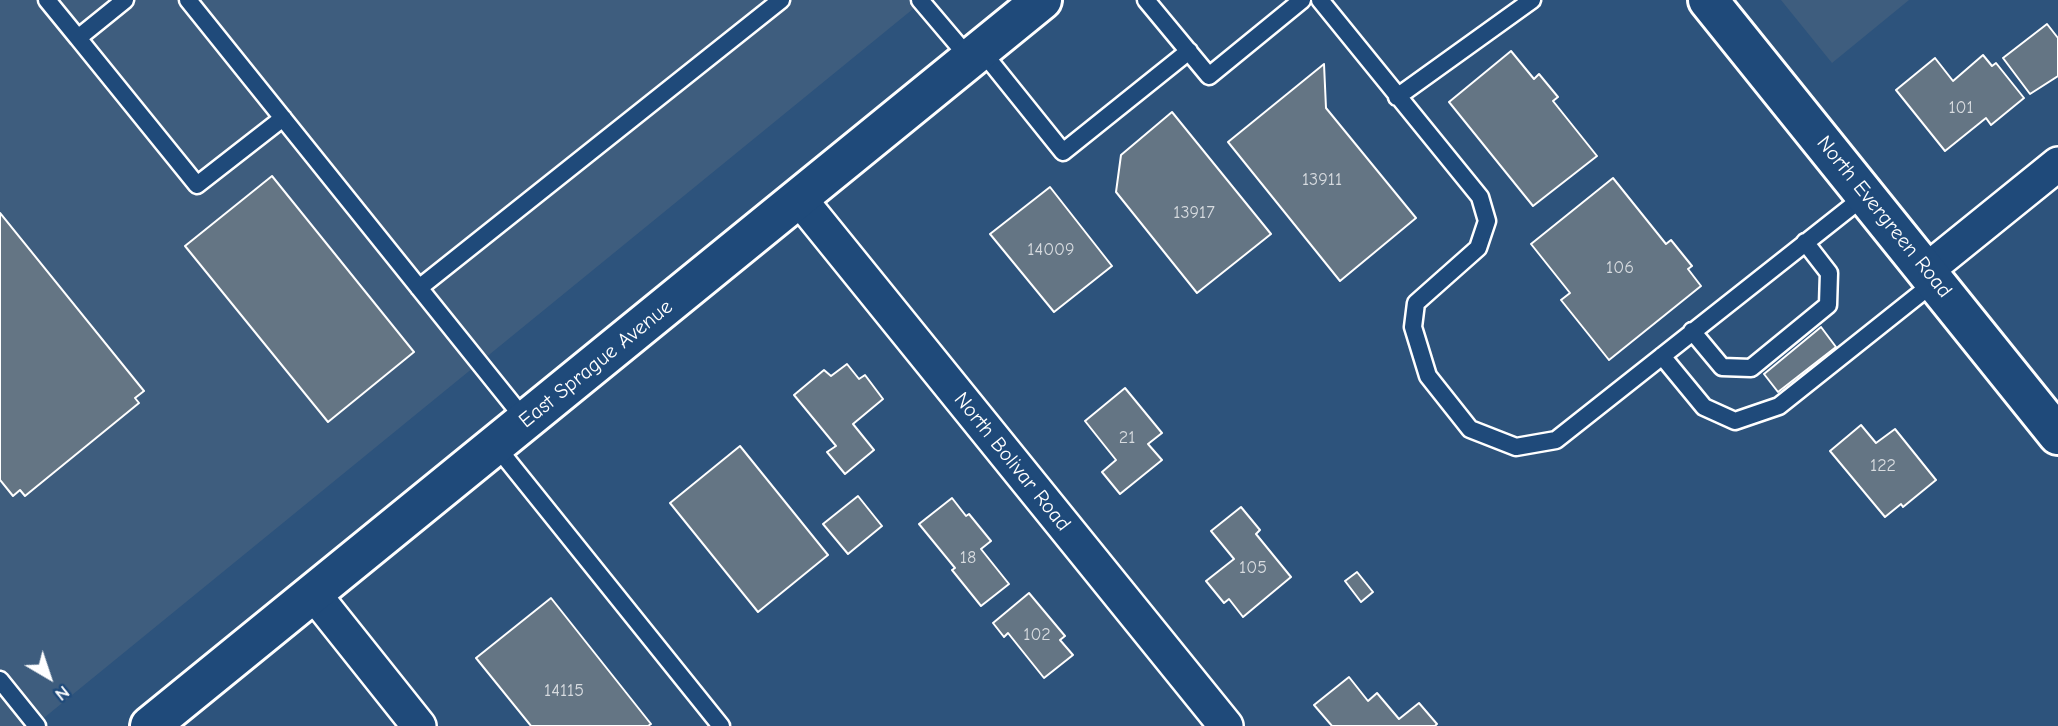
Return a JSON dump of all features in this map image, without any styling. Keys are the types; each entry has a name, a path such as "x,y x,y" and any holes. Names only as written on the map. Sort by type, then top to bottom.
{"main road":[{"name":"East Sprague Avenue","path":"150,726 1042,0"},
{"name":"North Evergreen Road","path":"1708,0 2058,435"}],"street":[{"path":"1931,275 2058,164"},
{"name":"North Bolivar Road","path":"798,197 1226,726"},
{"path":"313,593 419,726"}],"lane":[{"path":"47,0 197,185 283,118"},
{"path":"78,38 125,0"},
{"path":"188,0 526,421"},
{"path":"419,288 781,0"},
{"path":"920,0 975,55 1063,152 1189,51"},
{"path":"1146,0 1209,76 1302,0"},
{"path":"1320,0 1480,197 1487,221 1478,248 1416,303 1413,327 1428,376 1470,429 1516,447 1556,440 1866,195"},
{"path":"1397,97 1532,0"},
{"path":"1692,331 1722,367 1751,368 1828,305 1829,272 1805,242"},
{"path":"1662,356 1704,407 1735,421 1779,406 1931,275"},
{"path":"496,446 721,726"},
{"path":"0,680 37,726"}],"shaded area":[{"path":"0,0 924,0 34,726 0,726"},
{"path":"1781,0 1909,0 1832,63"}],"building":[{"path":"2047,24 2058,38 2058,76 2030,94 2003,58"},
{"path":"1511,51 1534,79 1539,74 1558,97 1553,101 1597,156 1533,206 1449,102"},
{"path":"1983,55 1992,66 1996,63 2024,98 1991,125 1986,118 1945,151 1896,90 1935,58 1953,81"},
{"path":"1324,64 1326,108 1416,218 1340,281 1228,142"},
{"path":"1172,112 1271,234 1197,293 1116,192 1121,155"},
{"path":"272,176 414,352 328,422 185,246"},
{"path":"1613,178 1666,244 1671,240 1692,266 1688,269 1701,286 1609,360 1561,300 1570,293 1531,244"},
{"path":"1050,187 1112,266 1054,312 990,234"},
{"path":"0,213 144,391 135,398 139,403 25,496 20,490 13,496 0,480"},
{"path":"1821,327 1836,347 1778,392 1764,374"},
{"path":"847,364 859,379 865,375 883,399 853,424 874,450 845,474 827,452 836,446 794,395 824,370 831,376"},
{"path":"1125,388 1162,433 1148,444 1162,460 1120,494 1102,472 1116,460 1085,421"},
{"path":"1861,425 1876,443 1895,429 1936,480 1903,507 1901,504 1885,517 1830,451"},
{"path":"740,446 828,555 758,612 670,503"},
{"path":"858,496 882,526 848,554 823,524"},
{"path":"952,498 991,541 981,549 1009,584 981,606 952,570 955,568 919,524"},
{"path":"1241,507 1260,530 1256,534 1291,577 1243,617 1229,599 1224,603 1206,581 1234,559 1211,531"},
{"path":"1357,572 1373,592 1361,602 1345,581"},
{"path":"1029,593 1065,636 1060,640 1073,655 1044,678 1008,633 1004,637 993,623"},
{"path":"551,598 651,724 531,726 476,658"},
{"path":"1349,677 1368,701 1377,693 1399,719 1419,703 1437,724 1332,726 1314,705"}]}
